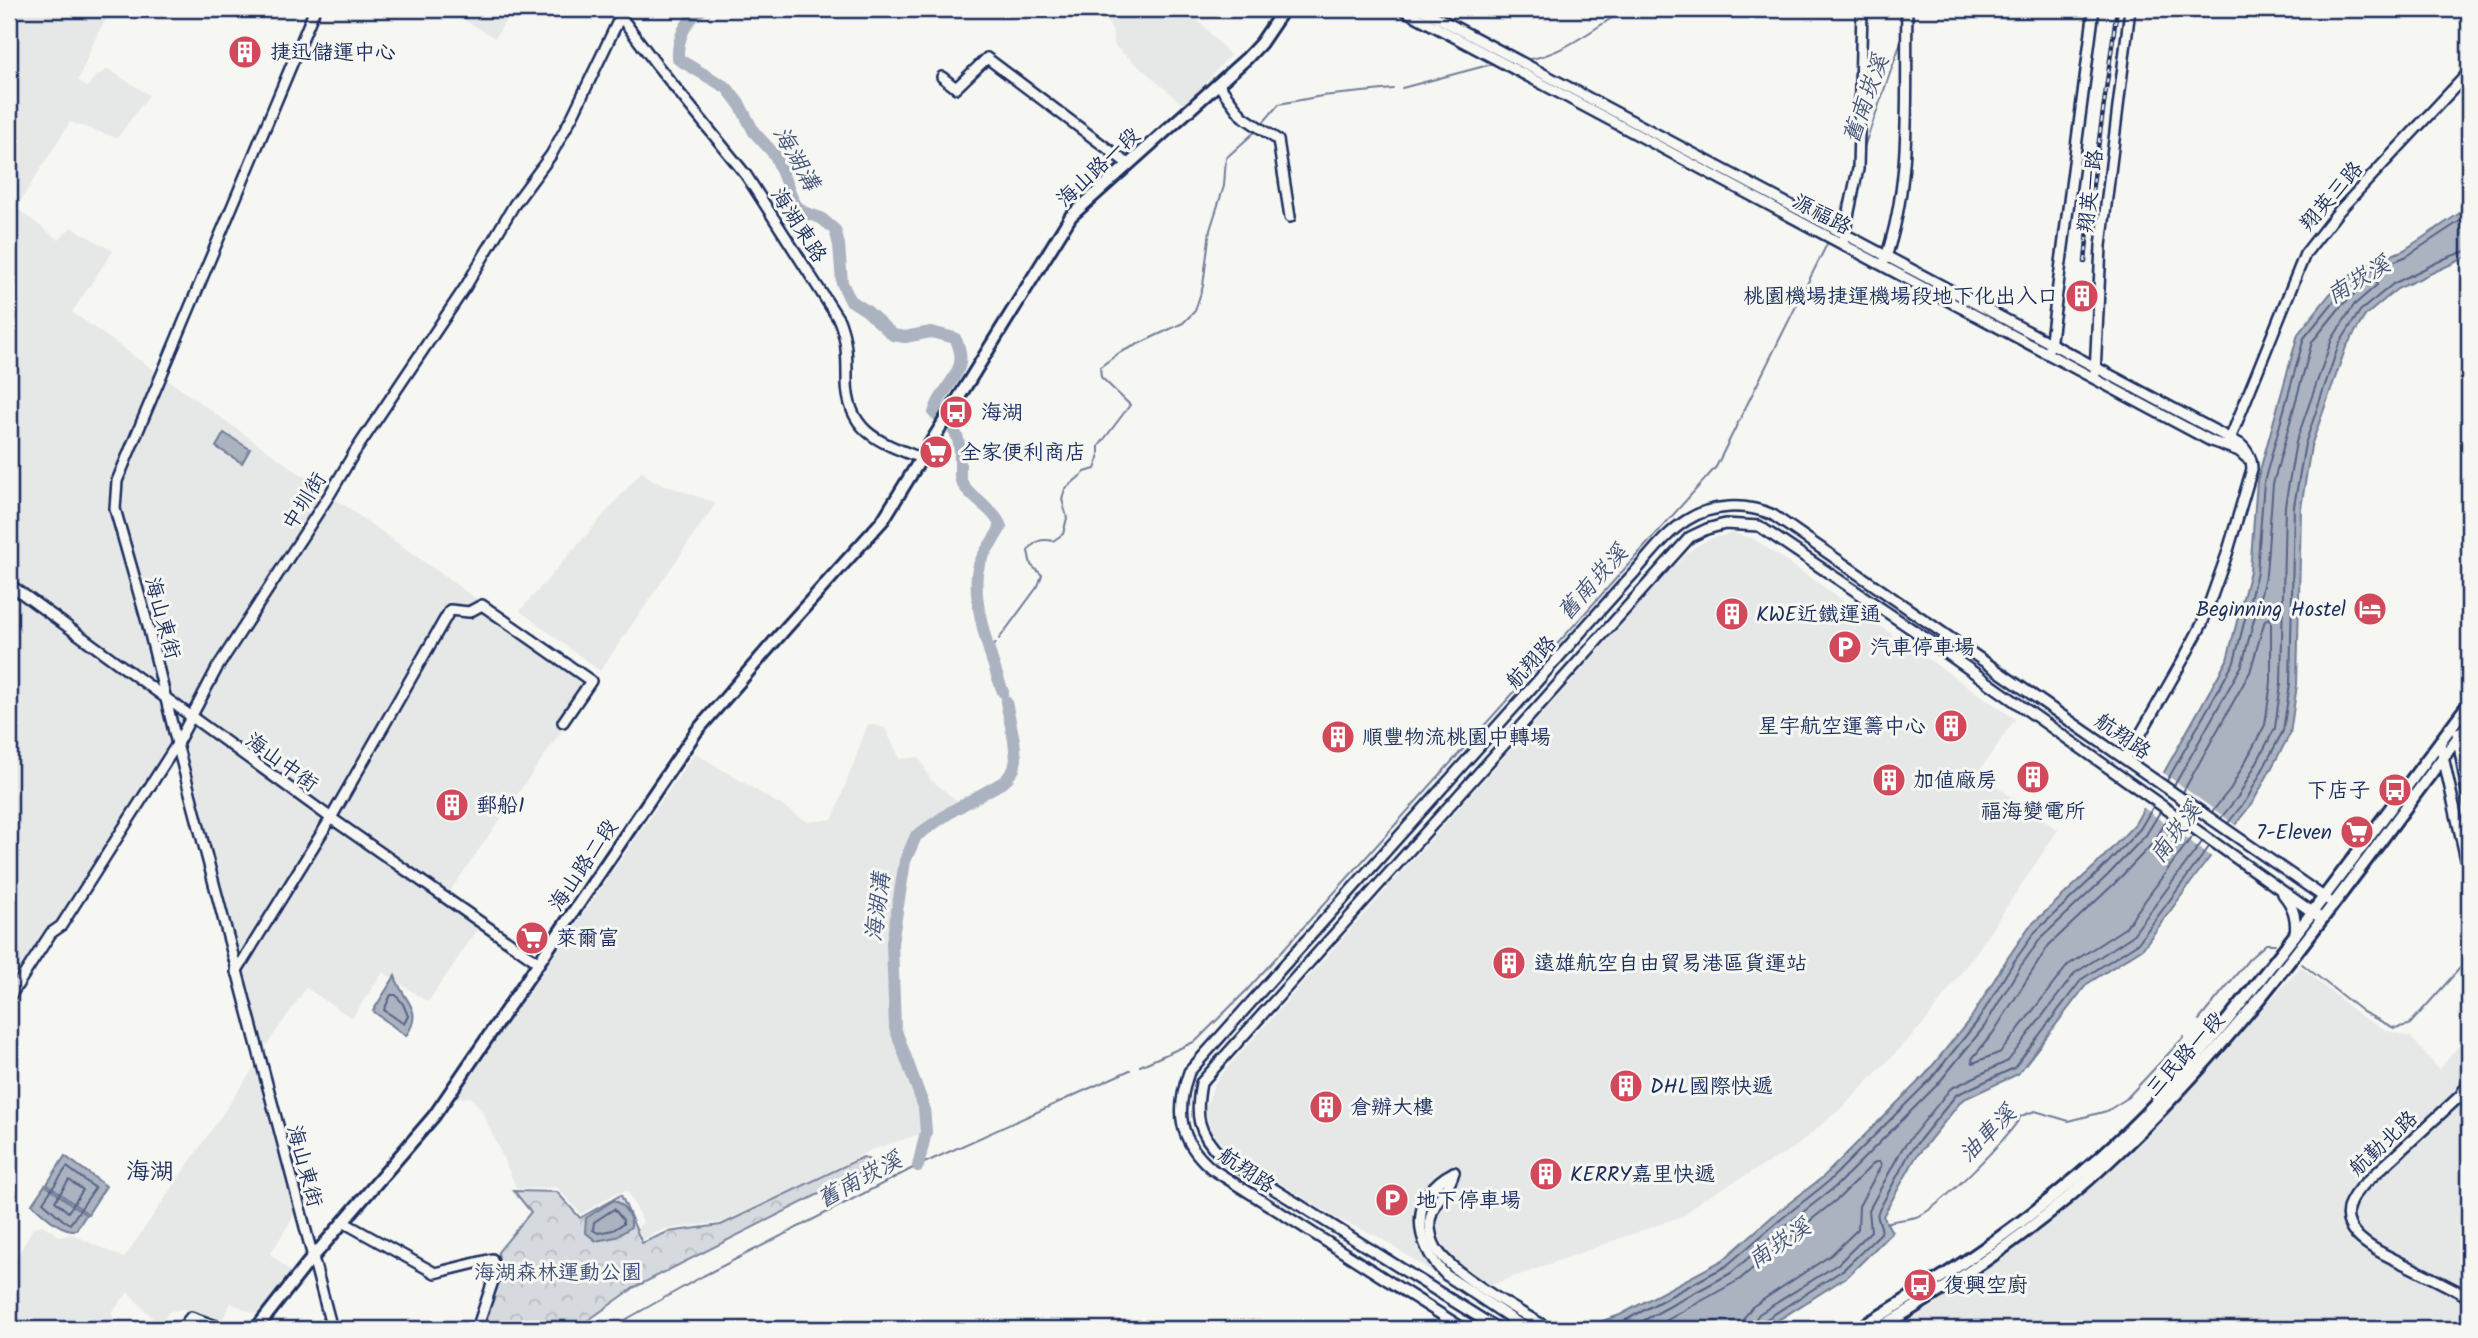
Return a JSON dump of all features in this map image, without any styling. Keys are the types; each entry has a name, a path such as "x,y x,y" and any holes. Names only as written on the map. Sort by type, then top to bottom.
{"main road":[{"name":"海山路一段","path":"945,420 1071,216 1261,43 1284,9"},
{"name":"海山路二段","path":"256,1329 311,1258 434,1116 696,732 883,520 945,420"},
{"name":"三民路一段","path":"1878,1329 1990,1257 2074,1192 2161,1111 2217,1050 2322,919 2329,901 2469,703"},
{"name":"三民路一段","path":"1858,1329 1990,1246 2059,1192 2126,1133 2208,1045 2313,912 2329,901 2469,723"}],"street":[{"name":"海山東街","path":"315,9 117,481 115,509 147,622 311,1258 332,1329"},
{"name":"源福路","path":"1402,9 1843,239"},
{"name":"源福路","path":"1421,9 2095,374 2211,442 2229,442"},
{"path":"1843,239 1859,156 1862,9"},
{"path":"1884,261 1899,201 1904,165 1907,9"},
{"name":"翔英一路","path":"2049,349 2094,9"},
{"name":"翔英一路","path":"2095,374 2101,246 2130,9"},
{"name":"海湖東路","path":"618,13 746,174 839,320 845,336 848,403 852,415 872,437 921,458"},
{"name":"中圳街","path":"9,999 51,933 61,926 177,744 217,668 354,453 466,286 514,205 551,155 573,115 618,13"},
{"path":"942,77 957,88 987,58 1128,164"},
{"name":"翔英三路","path":"2229,442 2305,254 2338,212 2469,72"},
{"path":"1218,84 1242,116 1278,140 1290,218"},
{"path":"2127,760 2202,624 2227,554 2252,462 2240,444 2229,442"},
{"name":"航翔路","path":"1464,1329 1212,1169 1192,1149 1181,1121 1183,1089 1189,1072 1602,609 1683,523 1696,515 1728,508 1760,509 1773,515 2329,901"},
{"name":"航翔路","path":"1498,1329 1221,1156 1209,1144 1201,1130 1197,1114 1201,1083 1690,537 1724,524 1759,526 1921,636 2322,919"},
{"name":"海山中街","path":"9,583 191,718 539,963"},
{"path":"236,972 331,818 450,611 469,612 482,605 591,681 563,722"},
{"path":"2454,723 2469,804"},
{"path":"2441,743 2469,873"},
{"path":"2277,887 2293,910 2295,936"},
{"name":"航勤北路","path":"2469,1082 2460,1096 2358,1189 2347,1208 2351,1228 2364,1244 2469,1297"},
{"path":"2460,1096 2469,1088"},
{"path":"1527,1329 1466,1289 1435,1264 1422,1241 1419,1227 1425,1201 1444,1177 1454,1172 1451,1185 1433,1208 1429,1222 1436,1249 1467,1278 1550,1329"},
{"path":"343,1222 435,1273 492,1259 494,1278 478,1326"},
{"path":"181,1329 191,1317 225,1329"}],"shaded area":[{"path":"9,9 114,9 99,30 78,80 87,87 96,76 108,69 149,95 117,138 70,122 16,208 59,240 71,227 113,251 72,312 595,683 443,901 479,927 428,1002 383,972 352,1018 306,988 264,1049 180,743 60,936 47,945 9,1003"},
{"path":"446,9 513,9 495,38"},
{"path":"1099,9 1188,9 1230,55 1185,106 1115,46 1112,30"},
{"path":"642,471 653,481 716,503 600,671 520,611"},
{"path":"1733,533 1754,539 2015,719 1978,773 2058,830 1977,951 1925,1022 1845,1105 1794,1148 1700,1201 1685,1215 1466,1294 1377,1236 1336,1218 1227,1150 1210,1130 1205,1109 1215,1082 1674,566 1693,548 1712,538"},
{"path":"868,724 885,728 900,759 919,757 930,779 962,805 916,836 905,861 892,943 895,1028 924,1107 926,1132 871,1150 723,1222 665,1229 643,1239 637,1229 643,1222 628,1191 616,1193 581,1214 557,1187 517,1189 482,1111 471,1097 455,1098 695,753 808,822 833,819"},
{"path":"2301,967 2360,1016 2388,1031 2411,1037 2439,1070 2469,1033 2469,1329 1890,1329 1929,1308 2044,1226 2095,1184 2123,1158"},
{"path":"256,1065 259,1066 298,1210 270,1254 292,1273 258,1315 231,1303 221,1322 183,1309 170,1311 159,1325 128,1292 111,1313 121,1329 9,1329 9,1271 33,1228 42,1225 61,1237 71,1234 124,1258"}],"green space":[{"name":"海湖森林運動公園","path":"863,1157 878,1164 635,1287 576,1329 480,1329 501,1273 498,1252 531,1212 514,1191 557,1192 580,1218 621,1195 642,1243 668,1232 721,1225"}],"water":[{"name":"南崁溪","path":"2469,207 2469,256 2397,289 2365,316 2346,347 2311,446 2301,508 2297,685 2290,734 2253,802 2143,948 2087,984 2018,1074 1962,1100 1916,1157 1883,1216 1892,1232 1848,1276 1764,1329 1579,1329 1620,1315 1723,1260 1775,1214 1823,1177 1925,1075 1971,1018 2029,927 2096,865 2135,824 2227,660 2250,571 2257,481 2298,334 2330,294 2358,269 2404,250"},
{"path":"224,433 250,449 242,463 216,447"},
{"path":"395,976 413,1012 406,1036 373,1011"},
{"path":"65,1156 106,1186 88,1214 47,1184"},
{"path":"45,1185 86,1215 76,1230 58,1225 32,1204"},
{"path":"614,1200 627,1211 631,1227 616,1237 596,1241 585,1232 586,1218"}],"pier":[{"path":"2161,771 2238,827 2213,858 2141,806"}],"waterway":[{"name":"海湖溝","path":"703,9 691,19 683,31 678,59 727,88 740,105 754,132 775,155 794,203 803,212 821,218 835,230 842,283 850,300 867,311 893,335 905,337 931,332 955,338 960,350 958,369 934,413 949,425 957,436 962,483 994,515 1001,527 979,565 977,594 983,629 1003,692"},
{"path":"1525,60 1565,47 1626,9"},
{"name":"舊南崁溪","path":"1863,150 1902,39"},
{"path":"1402,88 1496,63"},
{"path":"1261,125 1279,104 1322,96 1393,89"},
{"path":"999,639 1038,586 1042,575 1031,565 1028,551 1039,541 1053,541 1063,534 1067,518 1062,499 1065,489 1085,472 1095,469 1099,446 1130,405 1101,377 1100,367 1119,353 1183,323 1195,311 1203,286 1210,230 1224,186 1226,158 1258,129"},
{"name":"舊南崁溪","path":"1836,225 1850,188"},
{"name":"舊南崁溪","path":"1140,1066 1196,1041 1247,990 1716,467 1829,240"},
{"name":"海湖溝","path":"989,652 996,643"},
{"name":"海湖溝","path":"918,1166 926,1132 924,1107 895,1028 892,943 905,861 916,836 952,811 1005,781 1014,769 1014,740 1006,702"},
{"name":"油車溪","path":"2199,1020 2249,959 2266,944 2275,944"},
{"name":"油車溪","path":"2302,964 2363,1012 2394,1028 2409,1025 2469,958"},
{"name":"油車溪","path":"1886,1223 1919,1216 1943,1199 1974,1170 2021,1116 2035,1111 2069,1121 2107,1111 2126,1099 2184,1037"},
{"name":"舊南崁溪","path":"609,1329 703,1276 911,1169 1130,1070"}],"railway":[{"path":"2085,262 2117,9"}],"place":[{"name":"捷迅儲運中心","path":"245,52"},
{"name":"桃園機場捷運機場段地下化出入口","path":"2082,296"},
{"name":"海湖","path":"956,412"},
{"name":"全家便利商店","path":"936,452"},
{"name":"Beginning Hostel","path":"2370,609"},
{"name":"KWE近鐵運通","path":"1732,614"},
{"name":"汽車停車場","path":"1845,647"},
{"name":"星宇航空運籌中心","path":"1951,726"},
{"name":"順豐物流桃園中轉場","path":"1338,737"},
{"name":"福海變電所","path":"2033,777"},
{"name":"加值廠房","path":"1889,780"},
{"name":"下店子","path":"2395,790"},
{"name":"郵船1","path":"452,805"},
{"name":"7-Eleven","path":"2357,832"},
{"name":"萊爾富","path":"532,938"},
{"name":"遠雄航空自由貿易港區貨運站","path":"1509,963"},
{"name":"DHL國際快遞","path":"1626,1086"},
{"name":"倉辦大樓","path":"1326,1107"},
{"name":"KERRY嘉里快遞","path":"1546,1174"},
{"name":"地下停車場","path":"1392,1200"},
{"name":"復興空廚","path":"1920,1285"}],"district":[{"name":"海湖","path":"150,1171"}]}
